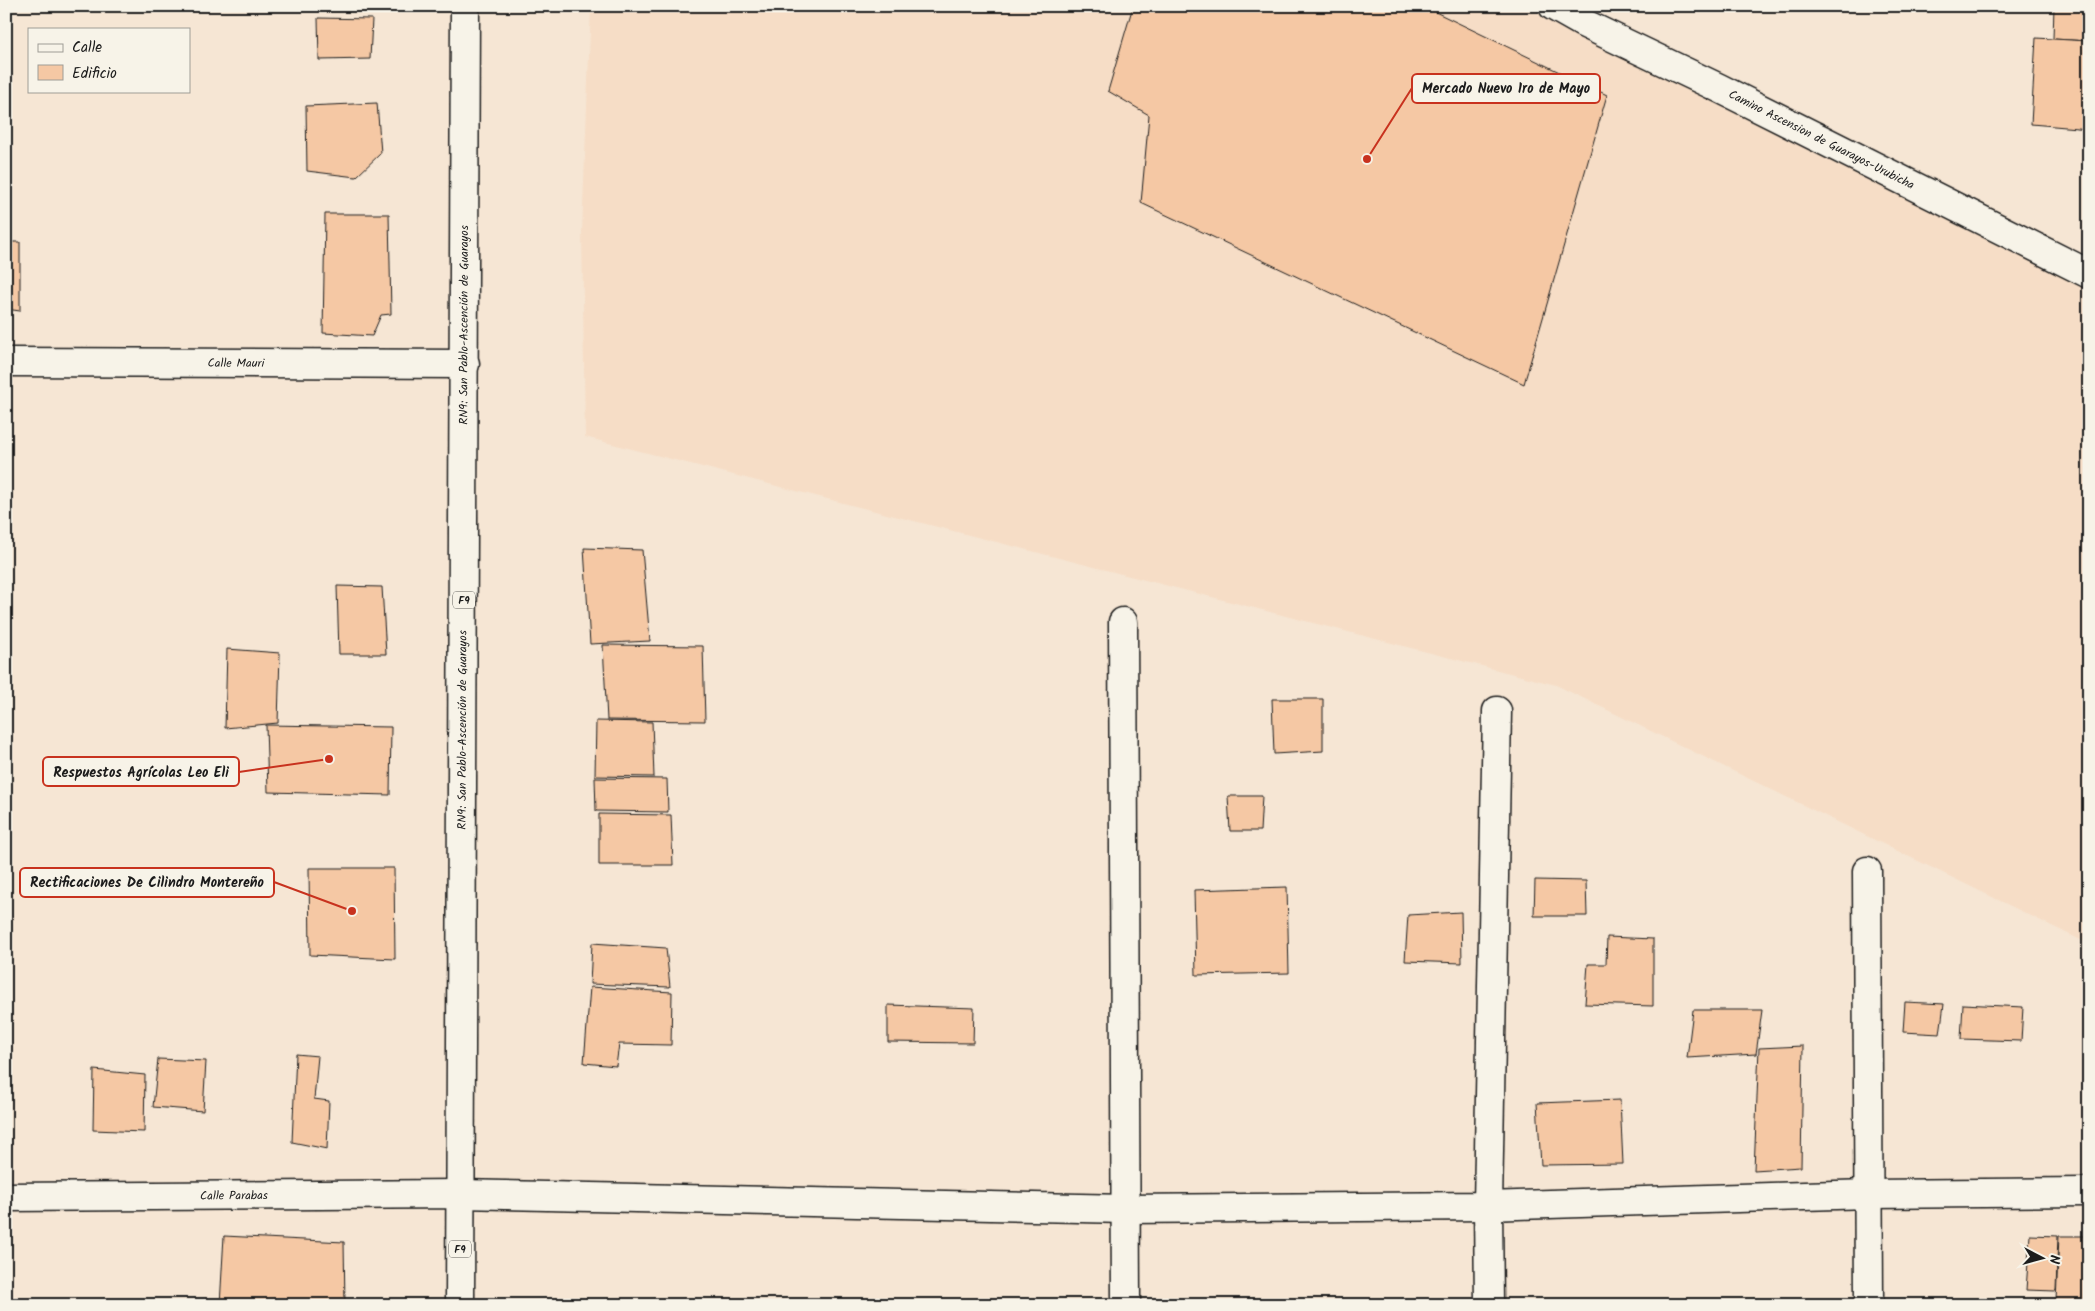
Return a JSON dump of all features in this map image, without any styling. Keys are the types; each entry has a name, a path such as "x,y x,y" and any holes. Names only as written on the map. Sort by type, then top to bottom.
{"main road":[{"name":"RN9: San Pablo-Ascención de Guarayos","path":"460,1305 465,6"},
{"name":"Camino Ascension de Guarayos-Urubicha","path":"1553,6 1583,23 1719,88 2089,274"},
{"name":"Calle Mauri","path":"6,362 465,364"},
{"path":"1123,622 1126,1305"},
{"path":"1489,1305 1488,1206 1497,711"},
{"path":"1867,871 1869,1305"},
{"name":"Calle Parabas","path":"6,1197 461,1194 1126,1209 1488,1206 1868,1194 2089,1192"}],"shaded area":[{"path":"591,6 1523,6 2089,277 2089,944 1556,685 585,437 582,231"}],"building":[{"path":"1133,6 1423,6 1607,95 1524,384 1141,203 1149,115 1108,91"},
{"path":"2054,6 2089,6 2089,41 2053,39"},
{"path":"318,18 372,19 370,59 319,60"},
{"path":"2036,38 2089,41 2089,129 2031,124"},
{"path":"377,103 381,153 356,177 307,171 306,106"},
{"path":"325,214 389,214 391,314 381,315 372,336 323,333"},
{"path":"6,242 20,242 20,311 6,309"},
{"path":"584,548 642,550 650,641 590,644"},
{"path":"337,586 382,587 386,654 339,654"},
{"path":"603,645 703,646 705,721 607,720"},
{"path":"227,649 280,653 278,723 225,728"},
{"path":"1272,699 1323,699 1323,751 1274,754"},
{"path":"596,721 652,722 654,777 595,776"},
{"path":"266,725 391,727 390,795 268,792"},
{"path":"595,778 667,779 668,812 596,811"},
{"path":"1228,796 1262,796 1260,831 1230,831"},
{"path":"599,814 671,815 673,865 599,865"},
{"path":"309,868 394,868 395,959 310,955"},
{"path":"1535,880 1586,881 1587,916 1534,916"},
{"path":"1287,887 1289,973 1196,975 1194,890"},
{"path":"1461,912 1462,963 1405,961 1408,915"},
{"path":"1607,937 1653,939 1653,1006 1585,1004 1588,964 1606,964"},
{"path":"592,943 666,948 670,987 590,984"},
{"path":"590,987 672,992 671,1045 619,1044 616,1066 584,1063"},
{"path":"1905,1002 1944,1004 1940,1034 1903,1032"},
{"path":"1963,1004 2023,1007 2021,1041 1961,1039"},
{"path":"888,1005 974,1008 973,1043 888,1042"},
{"path":"1693,1010 1762,1010 1756,1054 1687,1058"},
{"path":"1803,1046 1801,1167 1754,1170 1759,1048"},
{"path":"296,1054 318,1056 314,1099 329,1101 327,1149 292,1142"},
{"path":"158,1059 206,1061 203,1111 153,1107"},
{"path":"94,1070 145,1075 144,1132 93,1130"},
{"path":"1620,1100 1623,1164 1541,1165 1537,1103"},
{"path":"2030,1235 2058,1236 2056,1291 2026,1290"},
{"path":"224,1236 344,1242 345,1305 220,1305"},
{"path":"2059,1236 2089,1236 2085,1300 2056,1301"}],"place":[{"name":"Mercado Nuevo 1ro de Mayo","path":"1367,159"},
{"name":"Respuestos Agrícolas Leo Eli","path":"329,759"},
{"name":"Rectificaciones De Cilindro Montereño","path":"352,911"}]}
